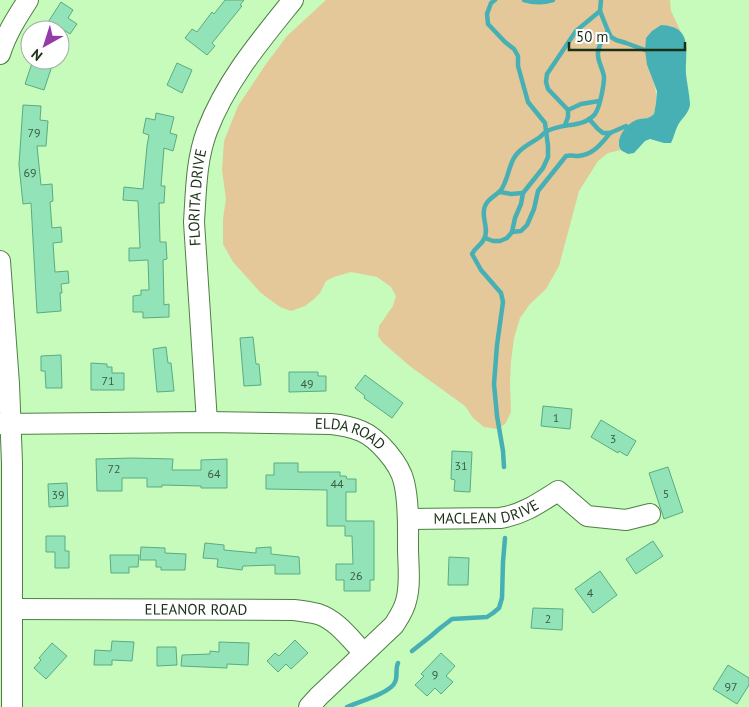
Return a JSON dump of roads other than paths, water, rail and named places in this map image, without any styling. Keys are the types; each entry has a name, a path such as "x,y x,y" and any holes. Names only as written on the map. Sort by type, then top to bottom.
{"street":[{"path":"0,54 14,21 28,0"},
{"name":"FLORITA DRIVE","path":"207,422 194,222 202,148 214,115 234,78 254,48 293,0"},
{"path":"0,261 9,384 5,425 12,463 12,707"},
{"name":"ELDA ROAD","path":"5,425 207,422 331,424 363,431 382,448 399,468 404,482 408,519 408,590 406,602 401,615 394,625 309,707"},
{"name":"MACLEAN DRIVE","path":"408,519 511,517 558,491 587,516 626,520 650,514"},
{"name":"ELEANOR ROAD","path":"12,609 284,610 306,612 320,615 331,621 364,654"}],"water":[{"path":"661,25 672,26 679,30 686,42 686,74 690,105 687,113 678,125 671,143 650,139 645,141 634,153 628,154 621,150 619,146 622,133 632,122 654,114 657,91 647,65 645,50 646,38"}],"waterway":[{"path":"485,238 500,241 507,238 512,232 523,193 543,168 548,157 545,123 528,102 518,66 518,56 514,49 488,24 487,14 491,3 495,0"},
{"path":"524,0 531,2 553,0"},
{"path":"504,467 494,384 503,302 501,293 481,270 472,254 486,235 485,206 501,190 514,157 524,147 545,132 558,127 584,122 590,119 597,111 604,77 598,52 601,42 608,31 600,11 601,0"},
{"path":"565,125 568,110 548,89 546,82 547,74 576,31 600,11"},
{"path":"608,31 611,37 616,40 645,50"},
{"path":"568,110 581,104 599,101"},
{"path":"589,119 603,133 610,133 626,126"},
{"path":"512,232 521,231 527,225 534,209 538,191 566,156 588,154 610,133"},
{"path":"500,192 511,194 523,193"},
{"path":"412,651 452,619 487,617 499,608 502,598 505,538"},
{"path":"347,707 381,693 392,686 396,680 398,663"}]}
